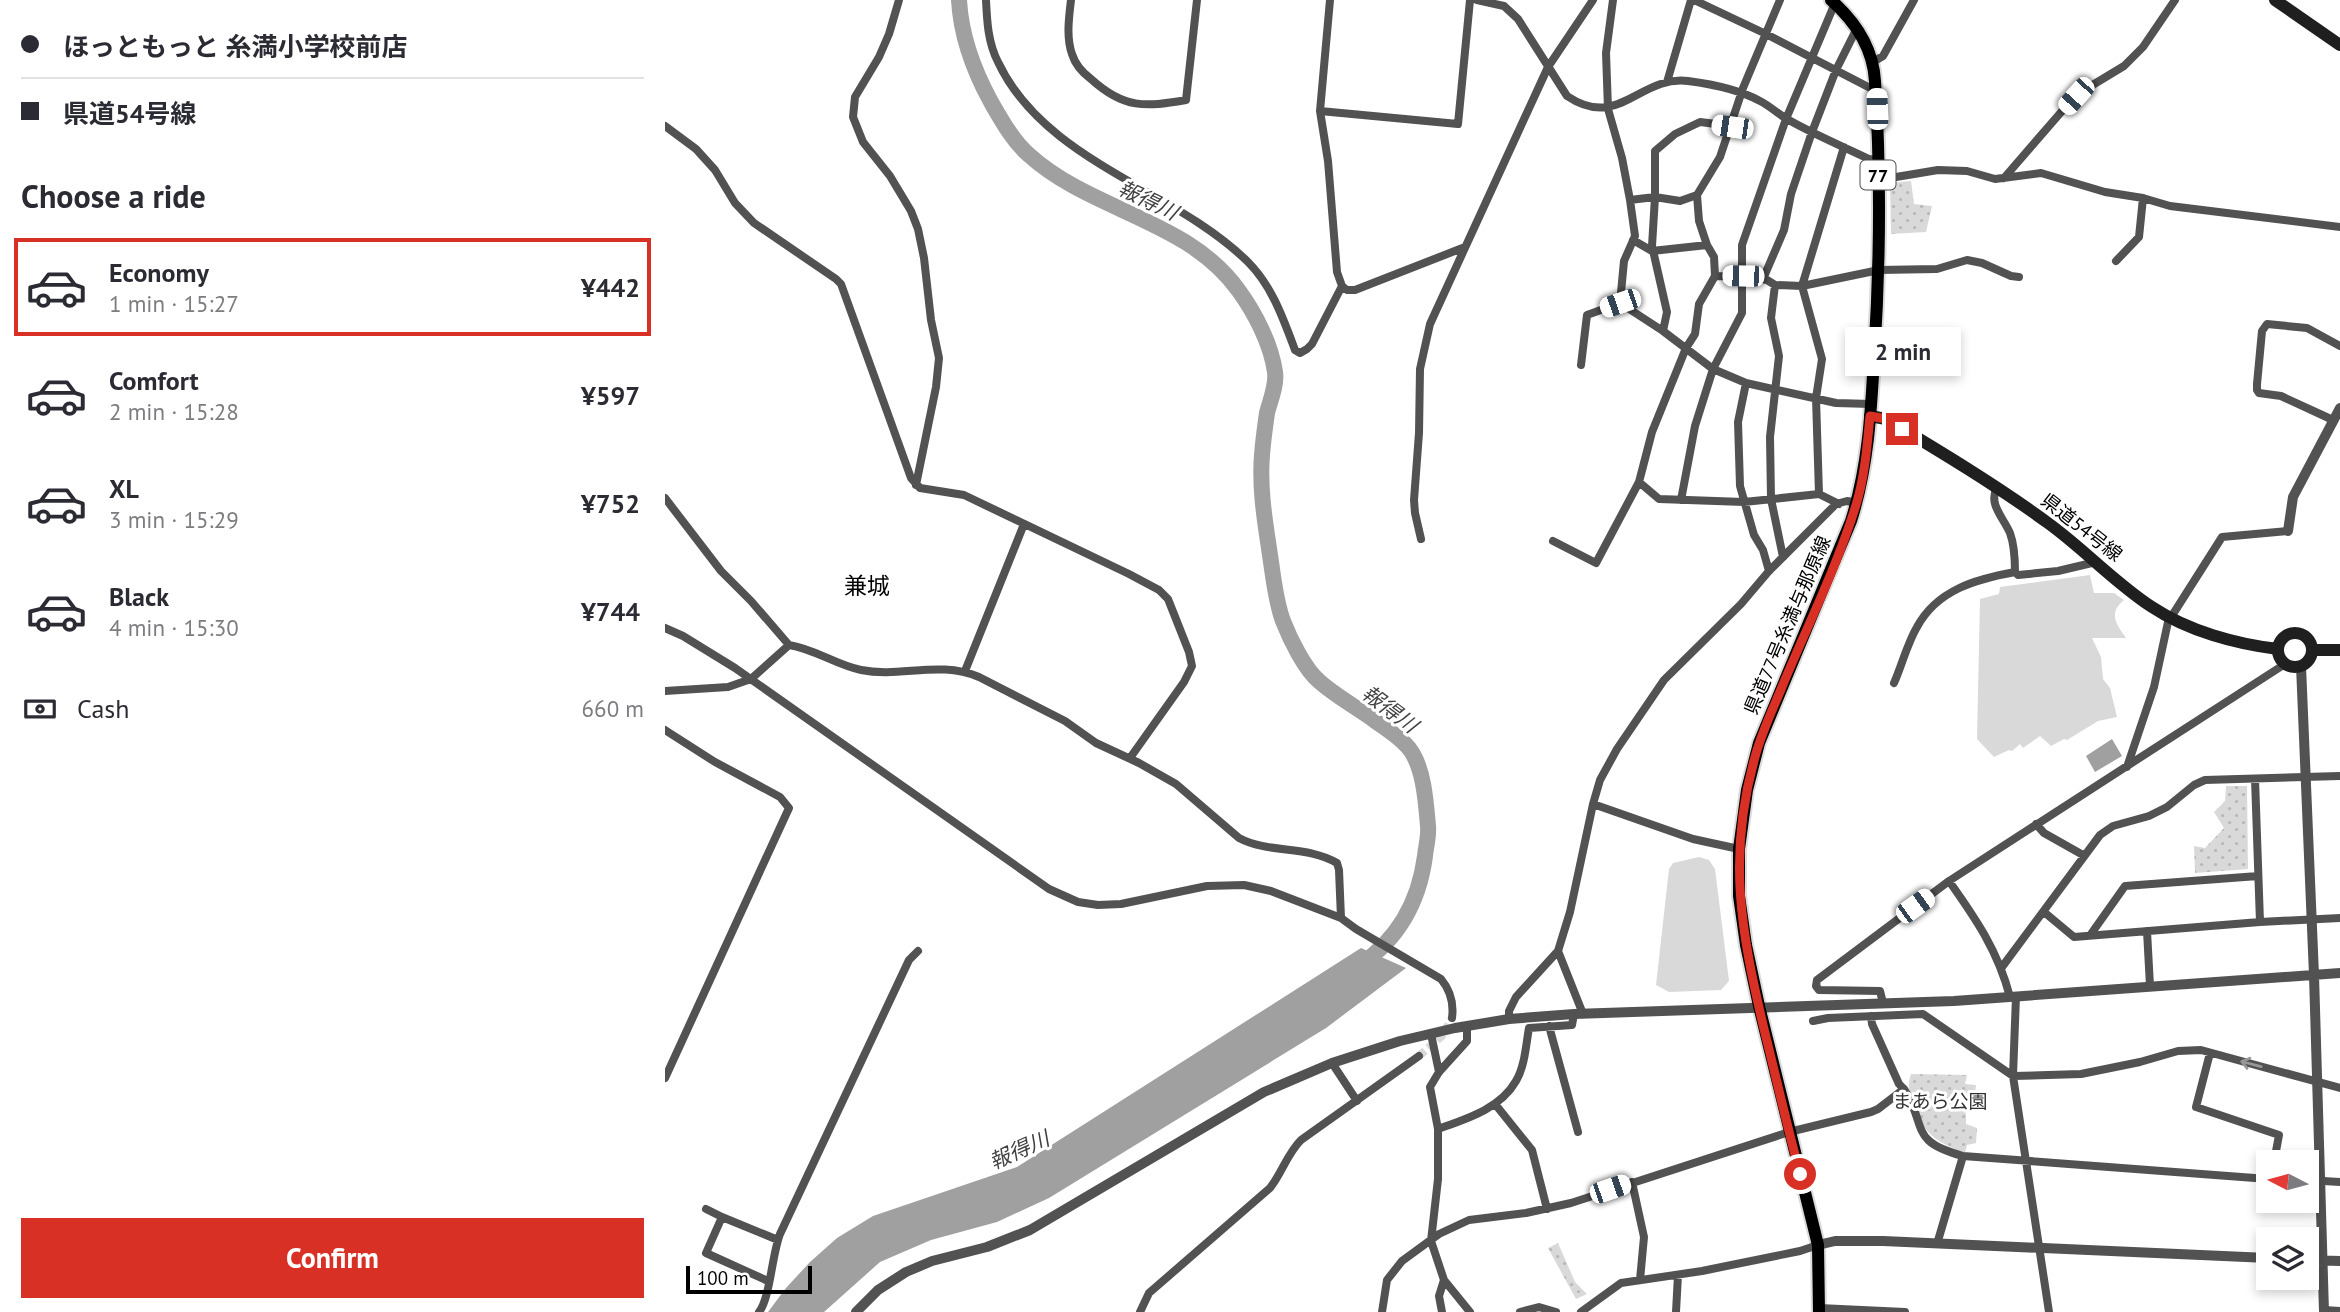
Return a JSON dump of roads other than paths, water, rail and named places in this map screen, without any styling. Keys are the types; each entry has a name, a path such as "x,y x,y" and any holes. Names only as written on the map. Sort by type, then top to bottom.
{"main road":[{"path":"2275,0 2340,45"},
{"name":"県道77号糸満与那原線","path":"1819,1310 1818,1245 1759,1006 1741,912 1739,849 1747,790 1759,743 1857,503 1871,410 1879,270 1876,91 1873,62 1857,28 1833,2"},
{"name":"県道54号線","path":"1871,410 1997,487 2050,524 2150,606 2193,628 2234,641 2278,649"},
{"path":"2293,634 2308,639 2312,650 2309,659 2296,667 2285,664 2278,649 2283,639 2293,634"},
{"path":"2312,650 2340,650"}],"street":[{"path":"899,0 879,57 855,97 853,117 863,142 890,176 911,211 919,229 924,258 931,320 939,358 936,387 916,485"},
{"path":"986,0 991,42 998,62 1022,101 1057,135 1188,217 1226,243 1249,263 1266,284 1300,353 1312,344 1342,286"},
{"path":"1071,0 1068,37 1072,56 1083,72 1104,91 1128,103 1154,106 1186,100 1197,0"},
{"path":"1331,0 1320,111 1328,161 1333,246 1342,286 1347,290 1355,290 1465,247"},
{"path":"1320,111 1458,124 1470,0"},
{"path":"1477,0 1496,3 1518,19 1567,96 1580,103 1608,108 1656,85 1688,81 1761,101 1812,132 1869,159 1878,160"},
{"path":"1421,540 1414,500 1420,369 1430,324 1548,66 1593,0"},
{"path":"1613,0 1606,53 1608,108 1622,158 1635,236 1624,261 1620,303"},
{"path":"1667,82 1692,0 1766,34 1876,91"},
{"path":"1553,541 1596,562 1639,482 1652,432 1686,348 1695,334 1699,304 1716,276 1714,257 1699,221 1697,195 1720,157 1741,94 1780,0"},
{"path":"1873,62 1883,56 1914,0"},
{"path":"2004,178 2076,96 2124,66 2143,47 2175,0"},
{"path":"1681,500 1695,426 1713,369 1742,313 1742,245 1786,118 1833,2"},
{"path":"1763,279 1784,230 1791,194 1812,132 1836,70 1857,28"},
{"path":"1663,331 1667,312 1652,251 1655,151 1675,134 1700,122 1732,127"},
{"path":"665,126 697,149 715,170 735,202 754,223 841,284 911,478 916,485 925,491 964,495 1129,574 1159,590 1168,599 1192,666 1129,758"},
{"path":"1819,494 1816,398 1822,359 1803,286 1844,147"},
{"path":"1878,180 1938,170 1967,170 1995,179 2041,173 2105,192 2143,198 2170,206 2340,227"},
{"path":"1630,200 1655,197 1680,201 1697,195"},
{"path":"2116,261 2139,237 2143,198"},
{"path":"1633,240 1652,251 1707,245"},
{"path":"1716,276 1743,276 1763,279 1775,285 1803,286 1879,270 1937,269 1967,260 2019,277"},
{"path":"1775,285 1771,317 1779,356 1770,437 1771,499 1783,557"},
{"path":"1620,303 1713,369 1746,383 1871,410"},
{"path":"1581,365 1587,315 1620,303"},
{"path":"2333,420 2281,397 2256,390 2262,331 2267,324 2307,328 2340,346"},
{"path":"1746,383 1738,422 1739,475 1754,535 1763,550 1769,571"},
{"path":"2127,767 2154,687 2170,617 2222,537 2288,531 2293,497 2340,408"},
{"path":"1639,482 1659,499 1744,502 1819,494 1839,504"},
{"path":"1997,487 1993,502 2011,536 2015,572"},
{"path":"665,498 721,571 789,645 810,650 860,670 881,672 938,668 965,671 1065,720 1096,743 1176,784 1239,838 1251,844 1319,855 1337,863 1341,918"},
{"path":"1509,1019 1509,1011 1516,997 1558,951 1570,912 1600,780 1648,701 1664,680 1741,604 1783,557 1839,504 1847,501 1857,503"},
{"path":"965,671 1024,524"},
{"path":"1894,683 1916,628 1939,600 1957,588 2015,572 2018,575 2058,571 2096,562"},
{"path":"665,628 723,659 1049,889 1078,902 1098,905 1121,904 1207,886 1244,885 1271,891 1341,918 1441,979 1448,987 1452,999 1452,1018"},
{"path":"665,691 716,690 751,679 789,645"},
{"path":"1882,1003 1880,991 1819,990 1816,986 1817,980 1949,881 2285,664"},
{"path":"2301,666 2324,1311 2340,1311"},
{"path":"665,730 715,762 780,797 789,808 665,1078"},
{"path":"2002,967 2084,855 2100,835 2113,826 2158,812 2205,780 2340,776"},
{"path":"2255,779 2260,922"},
{"path":"1593,804 1693,839 1739,849"},
{"path":"2036,824 2044,833 2084,855"},
{"path":"2091,934 2125,886 2258,876"},
{"path":"1949,881 1977,920 2002,967 2013,996 2013,1076 2037,1248 2049,1312"},
{"path":"2044,912 2074,937 2340,918"},
{"path":"2147,931 2150,986"},
{"path":"759,1312 766,1305 768,1281 778,1240 909,960 918,951"},
{"path":"1558,951 1579,1014"},
{"path":"856,1312 878,1290 906,1272 932,1261 987,1247 1030,1230 1264,1091 1332,1063 1400,1041 1509,1019 1759,1006 1932,1002 2340,973"},
{"path":"1932,1002 1932,1020"},
{"path":"1438,1129 1495,1104 1517,1080 1529,1028 1572,1025 1579,1014"},
{"path":"1813,1021 1923,1014 2013,1076 2081,1074 2178,1051 2201,1050 2340,1088"},
{"path":"1871,1016 1872,1024 1899,1084 1911,1100 1921,1132 1943,1150 1963,1156 2256,1178"},
{"path":"1467,1026 1467,1041 1439,1072 1430,1087 1438,1129 1438,1179 1431,1241 1444,1280 1470,1312"},
{"path":"1549,1026 1578,1132"},
{"path":"1431,1034 1439,1072"},
{"path":"2210,1053 2196,1107 2279,1135 2276,1150"},
{"path":"1140,1312 1149,1293 1269,1188 1300,1140 1419,1056"},
{"path":"1332,1063 1357,1101"},
{"path":"1383,1312 1387,1280 1402,1261 1439,1234 1469,1220 1571,1203 1789,1132 1878,1109 1904,1089"},
{"path":"1495,1104 1532,1150 1547,1209"},
{"path":"1937,1244 1963,1156"},
{"path":"2320,1181 2340,1182"},
{"path":"1632,1182 1644,1237 1640,1280"},
{"path":"706,1209 778,1240"},
{"path":"722,1217 706,1254 768,1281"},
{"path":"1581,1312 1621,1283 1678,1275 1800,1251 1840,1240 2256,1257"},
{"path":"2319,1261 2340,1261"},
{"path":"1676,1312 1678,1275"},
{"path":"1442,1312 1439,1296 1444,1280"},
{"path":"1520,1312 1539,1307 1556,1312"},
{"path":"1819,1310 1905,1312"}],"waterway":[{"name":"報得川","path":"959,0 969,53 979,78 1004,123 1023,149 1054,174 1081,190 1167,231 1194,247 1218,267 1239,291 1266,340 1275,377 1263,439 1262,495 1274,584 1283,621 1314,677 1407,746 1422,777 1428,837 1418,889 1396,931 1360,965"}],"tunnel":[{"path":"1419,1056 1442,1036 1452,1018"}],"district":[{"name":"兼城","path":"867,585"}],"park label":[{"name":"まあら公園","path":"1940,1101"}]}
